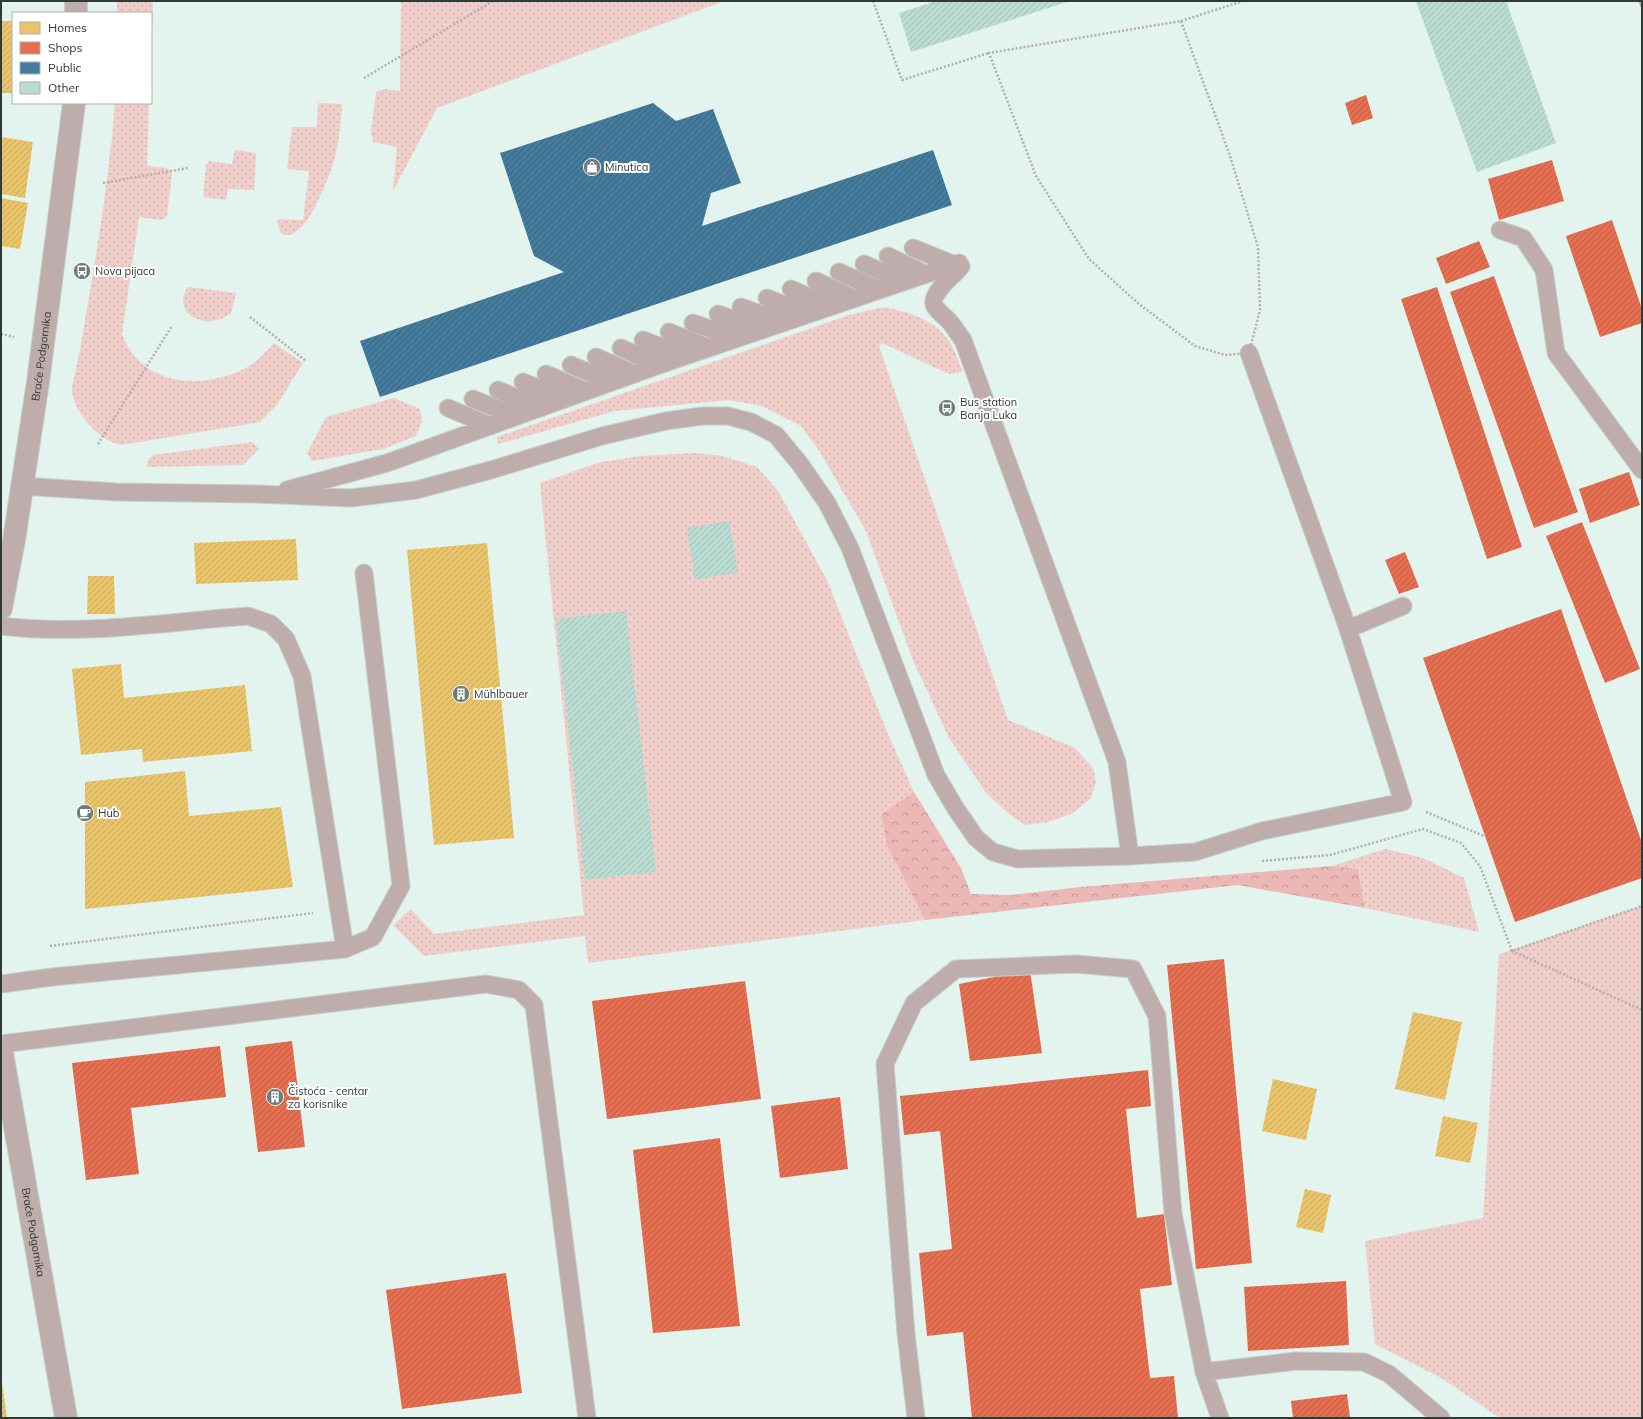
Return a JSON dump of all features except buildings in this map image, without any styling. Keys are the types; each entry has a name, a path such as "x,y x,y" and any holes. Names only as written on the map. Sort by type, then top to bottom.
{"street":[{"path":"76,1 76,12"},
{"name":"Braće Podgornika","path":"1,608 4,576 14,540 38,382 74,104"},
{"name":"Braće Podgornika","path":"1,1047 66,1418"},
{"path":"60,1418 62,1394"}],"lane":[{"path":"1500,230 1523,238 1544,270 1556,353 1642,470"},
{"path":"914,248 953,264"},
{"path":"888,256 925,274"},
{"path":"273,494 387,463 684,356 959,263 961,266 940,289 933,303 934,309 949,321 963,340 1117,762 1130,856"},
{"path":"864,264 903,281"},
{"path":"839,272 880,290"},
{"path":"816,281 854,298"},
{"path":"791,289 830,306"},
{"path":"767,298 807,314"},
{"path":"741,307 783,322"},
{"path":"718,314 762,330"},
{"path":"694,323 736,338"},
{"path":"669,332 709,348"},
{"path":"643,340 684,356"},
{"path":"621,348 659,365"},
{"path":"21,486 117,492 273,494 351,498 416,490 491,470 602,436 666,421 702,416 728,416 750,422 776,435 800,464 827,503 850,548 936,775 956,809 976,838 993,852 1018,859 1130,856 1196,852 1262,831 1403,802 1348,629 1249,353"},
{"path":"596,357 635,374"},
{"path":"571,366 612,382"},
{"path":"546,374 587,391"},
{"path":"523,382 565,399"},
{"path":"498,390 541,408"},
{"path":"474,399 516,416"},
{"path":"448,408 491,426"},
{"path":"1,984 52,977 345,949 373,937 401,886 364,573"},
{"path":"1348,629 1403,606"},
{"path":"1,626 33,630 92,628 248,616 271,624 286,639 302,676 345,949"},
{"path":"916,1418 906,1334 884,1064 914,1003 956,969 1076,964 1133,970 1157,1016 1173,1213 1204,1372 1220,1418"},
{"path":"1,1044 486,984 519,990 534,1004 587,1418"},
{"path":"1204,1372 1296,1360 1364,1362 1389,1374 1441,1418"}],"path":[{"path":"364,78 493,1"},
{"path":"873,1 902,80 989,53 1181,21 1243,1"},
{"path":"989,53 1036,176 1089,259 1139,304 1195,346 1225,355 1249,353 1260,310 1258,247 1230,156 1181,21"},
{"path":"103,183 188,168"},
{"path":"250,317 306,361"},
{"path":"98,444 172,326"},
{"path":"1,334 22,338"},
{"path":"1403,802 1484,836"},
{"path":"1260,861 1330,855 1424,829 1461,843 1480,866 1512,951 1642,1010"},
{"path":"1512,951 1642,906"},
{"path":"50,946 339,911"}],"shaded area":[{"path":"117,1 153,1 152,32 152,12 117,12"},
{"path":"401,1 724,1 437,108 393,191 397,147 373,142 371,132 376,92 384,89 400,91"},
{"path":"318,103 342,104 339,136 334,159 321,196 309,218 295,233 284,235 280,232 278,219 303,220 309,171 287,169 292,127 317,127"},
{"path":"115,104 149,104 147,166 167,168 172,173 167,216 161,220 139,217 122,334 131,351 143,364 157,373 173,379 191,381 209,380 227,376 248,367 264,354 274,343 303,363 277,405 260,422 121,445 105,438 97,432 83,417 78,409 74,400 72,388 98,243"},
{"path":"235,150 256,153 254,190 228,189 226,200 203,197 206,165 209,161 232,164"},
{"path":"188,287 236,293 231,313 221,319 211,321 193,317 187,312 184,305 184,296"},
{"path":"884,307 912,314 933,325 942,332 956,353 962,371 949,374 882,343 879,346 1008,720 1075,748 1093,768 1096,782 1091,798 1073,813 1048,822 1025,825 1009,814 986,793 949,738 912,658 866,531 820,452 801,426 762,406 728,400 615,411 498,444 497,437 849,315"},
{"path":"394,398 420,409 422,421 416,436 383,449 312,461 307,453 326,417"},
{"path":"252,442 259,449 243,465 147,467 148,460 153,455"},
{"path":"694,453 723,456 757,467 778,491 827,580 887,732 914,792 883,814 886,844 925,920 588,963 585,936 424,956 393,925 411,909 434,934 584,915 540,483 601,462 640,456"},
{"path":"1385,849 1423,858 1464,878 1479,932 1365,908 1358,869 1332,866"},
{"path":"1642,906 1642,1418 1500,1418 1443,1379 1375,1344 1365,1241 1483,1218 1499,954"}],"green space":[{"path":"914,792 961,868 971,894 1011,895 1080,887 1332,866 1358,869 1365,908 1238,885 925,920 886,844 882,814"}],"railway":[{"path":"1640,1 1642,7"}],"place":[{"name":"Minutica","path":"592,167"},
{"name":"Nova pijaca","path":"82,271"},
{"name":"Bus station Banja Luka","path":"947,408"},
{"name":"Mühlbauer","path":"461,694"},
{"name":"Hub","path":"85,813"},
{"name":"Čistoća - centar za korisnike","path":"275,1097"}]}
